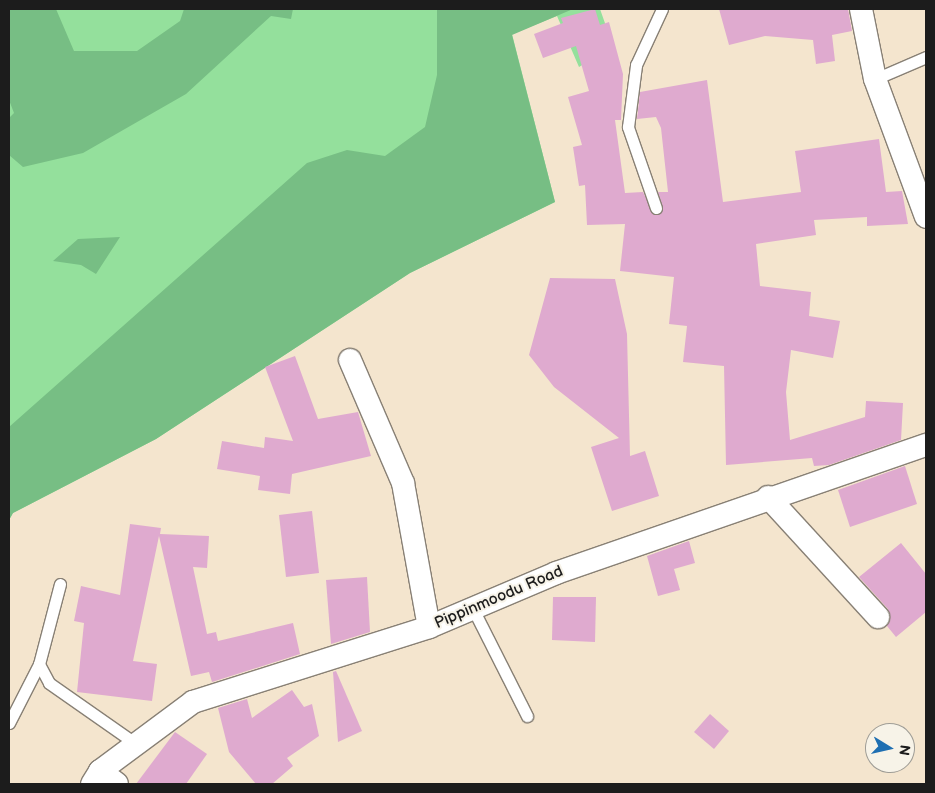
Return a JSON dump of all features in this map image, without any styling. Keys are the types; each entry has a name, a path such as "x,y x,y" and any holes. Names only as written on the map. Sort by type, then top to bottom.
{"street":[{"path":"861,9 875,79 926,217"},
{"path":"350,360 402,484 429,627"},
{"name":"Pippinmoodu Road","path":"103,780 136,744 193,702 429,627 556,573 768,498 926,446"},
{"path":"768,498 878,617"}],"lane":[{"path":"656,208 628,127 636,65 662,9"},
{"path":"875,79 926,57"},
{"path":"9,723 39,664 60,584"},
{"path":"473,609 527,716"},
{"path":"39,664 49,683 136,744"}],"green space":[{"path":"9,9 600,9 613,46 579,67 557,16 512,34 555,202 410,273 156,439 13,513 9,520"},
{"path":"9,9 56,9 74,51 137,51 180,21 184,9 293,9 291,19 271,16 186,94 83,153 23,167 9,155 9,118 14,113 9,100"},
{"path":"437,9 573,9 512,35 555,202 410,273 156,439 13,513 9,520 9,427 307,163 347,150 385,156 425,127 437,75"},
{"path":"120,237 96,274 81,265 53,261 78,239"}],"building":[{"path":"595,9 600,25 609,22 623,74 621,120 615,120 625,193 643,192 654,215 663,209 658,192 668,192 661,128 656,117 637,119 640,92 707,80 723,202 801,192 795,151 879,139 886,192 902,191 908,224 867,226 867,217 814,220 816,235 756,244 760,286 811,292 809,316 840,321 833,358 791,350 786,392 790,440 865,417 866,401 903,403 901,440 829,465 814,466 812,458 726,465 724,366 683,362 687,326 669,324 674,277 620,271 625,224 587,225 585,185 579,186 573,147 582,145 568,97 589,91 576,46 543,58 534,34 563,23 561,18"},
{"path":"719,9 848,9 852,31 832,35 835,61 816,64 813,40 765,36 729,45"},
{"path":"550,278 615,279 627,334 630,456 645,451 659,496 612,511 591,447 619,438 554,387 529,355"},
{"path":"295,356 318,419 358,412 371,456 292,474 290,494 258,490 260,476 217,469 222,441 264,448 265,437 293,441 265,367"},
{"path":"905,466 917,504 850,527 838,490"},
{"path":"312,511 319,573 286,577 279,515"},
{"path":"130,524 161,528 160,534 209,536 207,568 193,567 207,634 216,632 218,641 293,623 300,654 212,682 209,672 191,676 159,536 133,661 157,664 152,701 77,692 84,623 74,621 81,586 120,595"},
{"path":"689,541 695,563 674,569 680,590 658,596 647,556"},
{"path":"901,543 926,574 926,612 896,637 887,626 888,609 859,577"},
{"path":"367,577 370,632 331,644 326,580"},
{"path":"553,597 596,597 595,642 552,640"},
{"path":"336,671 362,731 338,742 333,672"},
{"path":"292,690 304,707 312,704 319,736 287,758 293,766 272,784 256,784 229,752 218,708 247,699 252,718"},
{"path":"710,714 729,731 714,749 694,732"},
{"path":"175,732 207,754 186,784 136,784"}]}
